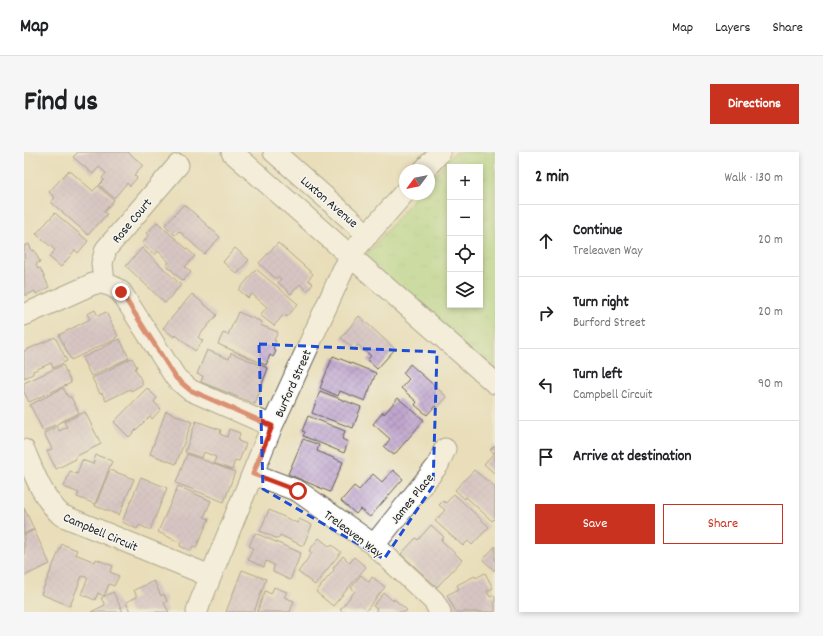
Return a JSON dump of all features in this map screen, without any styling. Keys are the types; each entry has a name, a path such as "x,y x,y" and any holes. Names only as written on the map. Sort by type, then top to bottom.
{"street":[{"path":"232,152 495,383"},
{"name":"Luxton Avenue","path":"274,152 368,235"},
{"path":"429,164 440,152"},
{"name":"Rose Court","path":"104,283 102,263 106,249 178,164"},
{"name":"Burford Street","path":"197,612 198,605 272,426 343,270 356,248 399,199"},
{"path":"24,315 95,283 104,283 114,286 121,292 176,378 190,390 272,426"},
{"name":"James Place","path":"374,545 438,466 445,449"},
{"name":"Campbell Circuit","path":"24,450 44,495 51,506 61,515 210,576"},
{"name":"Treleaven Way","path":"253,474 298,491 374,545 434,601 440,612"}],"highlighted area":[{"path":"259,344 437,352 433,486 384,559 263,489"}],"green space":[{"path":"457,152 495,152 495,378 362,260 413,200 435,200 435,175 449,158"}],"building":[{"path":"78,152 128,152 143,165 134,175 137,178 130,186 127,183 114,198 99,185 104,180 102,178 106,173 99,167 93,174 73,157"},
{"path":"69,170 93,191 98,186 114,200 104,212 107,214 88,235 51,202 55,198 49,192"},
{"path":"184,204 220,237 204,254 179,231 175,235 165,225"},
{"path":"55,213 88,241 78,253 75,250 61,267 49,257 55,250 36,234"},
{"path":"157,222 195,256 185,267 191,272 183,281 166,265 169,262 158,251 155,255 142,244 149,235 147,233"},
{"path":"278,243 313,274 308,280 313,284 307,291 300,284 291,294 278,282 281,279 278,276 276,279 259,263"},
{"path":"29,244 40,262 36,264 38,269 40,268 49,287 36,294 35,291 25,296 24,246"},
{"path":"142,248 181,285 165,303 126,266"},
{"path":"235,248 249,260 237,274 223,262"},
{"path":"256,269 298,304 287,317 284,314 274,326 260,315 267,307 252,294 248,298 239,290"},
{"path":"192,294 217,315 198,337 203,341 195,351 176,335 174,337 163,328"},
{"path":"95,310 98,316 106,312 118,336 115,338 116,339 71,360 59,335 90,319 87,314"},
{"path":"238,312 262,322 260,325 278,332 274,340 276,341 273,349 276,351 273,357 270,355 266,365 218,344 223,333 228,335"},
{"path":"359,316 395,349 377,369 367,360 371,356 358,345 354,349 341,338"},
{"path":"55,337 67,361 53,368 51,363 33,371 33,374 24,378 24,351"},
{"path":"120,339 129,358 91,376 82,358"},
{"path":"207,350 229,359 231,353 268,368 255,404 201,382 203,376 197,374"},
{"path":"333,356 376,373 365,401 340,391 338,396 320,388"},
{"path":"132,358 143,384 131,391 130,389 106,401 102,393 100,394 92,378"},
{"path":"410,364 447,397 437,408 435,406 427,415 415,405 417,402 401,388 409,379 403,373"},
{"path":"63,365 71,383 29,402 24,392 24,383"},
{"path":"63,388 68,397 71,397 79,413 43,431 30,405"},
{"path":"147,388 157,398 154,402 161,409 152,419 150,416 129,437 114,422"},
{"path":"320,391 361,407 353,428 312,413"},
{"path":"398,398 424,420 394,455 384,447 390,439 373,424"},
{"path":"166,411 192,422 176,464 150,454"},
{"path":"85,412 101,444 75,457 76,459 56,469 47,451 52,449 44,433 57,426 59,431 67,427 64,422"},
{"path":"308,416 345,431 342,439 348,442 344,453 303,436 305,432 302,431"},
{"path":"196,421 221,430 220,434 227,437 229,429 240,433 238,441 246,444 239,461 235,460 232,470 214,463 216,457 204,452 202,458 185,452"},
{"path":"303,439 319,445 317,451 343,462 330,492 288,474"},
{"path":"495,445 495,474 484,464 494,453 490,450"},
{"path":"187,454 235,472 224,502 176,483"},
{"path":"96,455 112,461 95,504 77,497 79,493 64,487 70,471 77,474 82,460 93,464"},
{"path":"110,470 134,479 119,515 95,506"},
{"path":"393,470 403,479 370,517 360,509 356,514 341,501 354,486 359,490 373,474 382,482"},
{"path":"474,470 495,487 495,518 492,521 466,497 465,499 455,490"},
{"path":"141,477 167,488 150,530 139,525 137,529 122,522"},
{"path":"178,486 211,501 204,517 209,519 196,548 193,546 191,551 180,546 181,543 158,532"},
{"path":"454,494 489,527 472,545 468,541 463,546 435,521 445,510 439,505 443,501 446,503"},
{"path":"24,508 34,529 24,534"},
{"path":"269,510 297,523 299,519 312,525 303,546 280,535 278,539 260,531"},
{"path":"431,525 444,537 441,540 462,560 437,587 401,554 416,538 418,540"},
{"path":"34,530 50,564 24,576 24,535"},
{"path":"255,533 301,553 290,580 273,572 274,565 266,561 264,567 248,560 253,548 249,546"},
{"path":"319,538 330,547 332,545 341,552 315,585 298,572 312,553 309,551"},
{"path":"62,544 77,550 75,554 95,562 96,559 113,566 110,572 119,576 114,586 109,584 104,596 98,593 95,600 81,594 88,578 82,576 70,606 41,594"},
{"path":"495,546 495,571 483,560"},
{"path":"343,556 350,563 354,557 366,567 333,606 316,592 334,570 333,568"},
{"path":"242,570 266,579 254,612 226,612"},
{"path":"485,573 493,588 487,591 490,597 494,595 495,612 456,612 447,595 459,589 457,585"},
{"path":"361,575 369,582 372,577 385,587 365,612 343,612 340,610 355,591 351,588"},
{"path":"154,581 161,596 164,594 167,601 164,603 169,612 130,612 126,602 137,597 134,590"},
{"path":"274,587 287,592 284,597 294,601 290,612 257,612 265,591 271,594"},
{"path":"113,592 123,612 91,612 105,605 101,598"},
{"path":"384,593 407,610 405,612 375,612 377,609 373,606"}],"route":[{"path":"121,292 176,378 190,390 272,426 253,474 298,491"}]}
